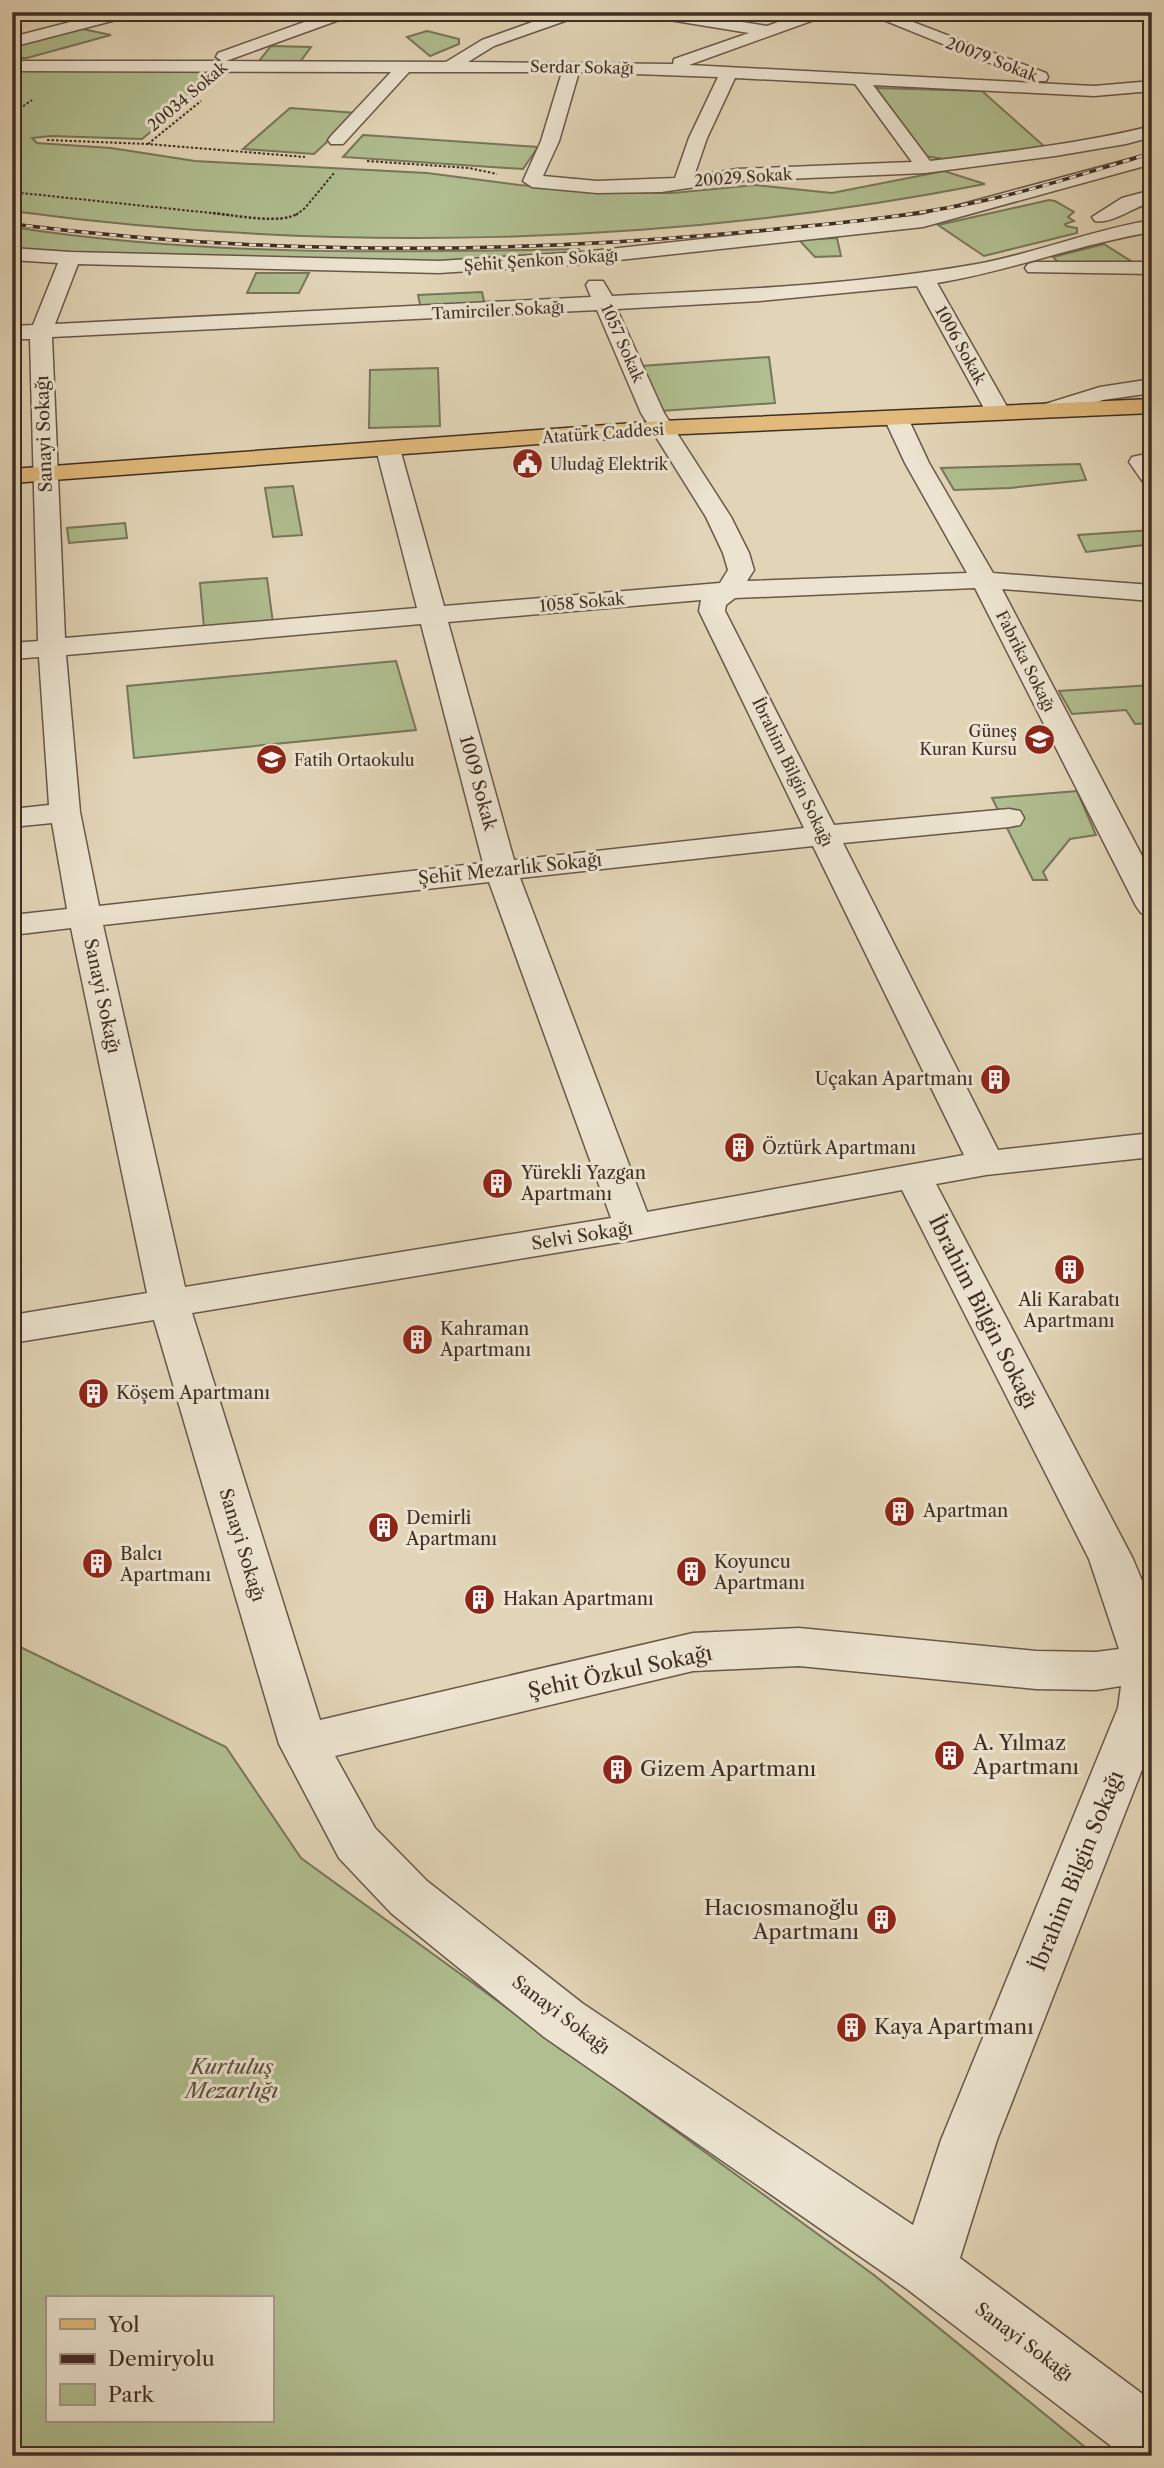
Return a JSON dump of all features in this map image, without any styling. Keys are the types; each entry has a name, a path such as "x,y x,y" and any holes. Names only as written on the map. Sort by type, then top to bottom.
{"main road":[{"name":"Atatürk Caddesi","path":"29,476 661,428 1152,406"}],"street":[{"path":"12,43 129,12"},
{"path":"199,66 347,12"},
{"path":"452,66 464,55 488,43 576,12"},
{"path":"651,12 768,32"},
{"path":"665,69 822,12"},
{"name":"20079 Sokak","path":"872,12 1074,90"},
{"name":"Serdar Sokağı","path":"12,66 572,67 729,72 1094,92 1152,86"},
{"path":"337,140 405,66"},
{"path":"532,181 550,142 572,67"},
{"path":"683,181 698,138 729,72"},
{"path":"860,79 925,167"},
{"path":"1094,92 1140,114"},
{"name":"20029 Sokak","path":"532,181 597,187 661,186 737,175 925,167 1055,151 1126,139 1152,131"},
{"name":"Şehit Şenkon Sokağı","path":"12,254 71,258 439,267 582,258 914,222 1064,184 1152,158"},
{"path":"1064,184 1125,242 1152,253"},
{"path":"1109,224 1129,202 1152,196"},
{"path":"1109,224 1152,226"},
{"name":"Tamirciler Sokağı","path":"983,269 1109,224"},
{"name":"Sanayi Sokağı","path":"71,258 41,332 29,476 52,648 65,813 169,1303 303,1744 357,1843 409,1897 563,2020 927,2269 1152,2439"},
{"name":"1057 Sokak","path":"582,258 606,304 661,428"},
{"name":"Tamirciler Sokağı","path":"12,333 760,295 924,279 983,269 1152,268"},
{"name":"1006 Sokak","path":"924,279 998,412"},
{"path":"1050,410 1107,391 1152,386"},
{"name":"Fabrika Sokağı","path":"896,418 917,463 984,580 1152,906"},
{"name":"İbrahim Bilgin Sokağı","path":"661,428 721,524 739,559 741,569 728,590 713,602 712,611 986,1163"},
{"name":"1009 Sokak","path":"388,449 501,870 634,1227"},
{"name":"1058 Sokak","path":"12,651 728,590 984,580 1152,593"},
{"path":"12,818 65,813"},
{"name":"Şehit Mezarlık Sokağı","path":"12,925 824,835 1009,818"},
{"name":"Selvi Sokağı","path":"12,1329 634,1227 986,1163 1152,1145"},
{"name":"İbrahim Bilgin Sokağı","path":"914,1177 1111,1559 1149,1664 1142,1708 968,2140 927,2269"},
{"name":"Şehit Özkul Sokağı","path":"303,1744 693,1652 799,1647 1048,1670 1096,1671 1149,1664"}],"path":[{"name":"20034 Sokak","path":"148,144 241,66"},
{"path":"47,139 469,168 532,181"},
{"path":"12,192 257,218 293,217 305,208 336,171 333,158 337,140"}],"green space":[{"path":"78,28 111,35 27,58 12,58 12,45"},
{"path":"427,31 459,39 459,44 430,56 407,37"},
{"path":"271,46 311,47 300,62 259,61"},
{"path":"226,70 142,139 51,136 32,138 37,143 111,148 195,161 427,173 519,185 619,193 673,193 755,185 832,193 944,171 985,184 866,205 745,220 623,231 500,237 377,238 255,234 133,225 12,211 12,71"},
{"path":"876,88 982,91 1045,147 954,161 926,156"},
{"path":"290,108 358,113 314,154 243,149"},
{"path":"363,135 538,147 523,169 343,157"},
{"path":"1049,200 1074,212 1068,217 1074,221 1065,224 1077,228 1077,233 984,256 938,225"},
{"path":"12,227 224,248 366,251 579,249 581,255 438,264 12,250"},
{"path":"837,238 841,256 815,257 799,240"},
{"path":"1104,244 1134,263 1059,263 1053,257"},
{"path":"256,273 309,273 299,293 247,293"},
{"path":"482,292 485,306 421,309 418,295"},
{"path":"769,357 775,403 661,411 641,366"},
{"path":"438,368 440,426 369,428 370,370"},
{"path":"1080,464 1086,480 1010,488 954,490 941,468"},
{"path":"293,486 302,535 273,537 265,488"},
{"path":"125,523 127,538 69,543 67,528"},
{"path":"1152,530 1152,544 1086,552 1078,535"},
{"path":"267,578 273,623 204,628 200,583"},
{"path":"396,661 416,730 134,758 127,686"},
{"path":"1152,685 1152,723 1135,724 1126,710 1072,714 1059,691"},
{"path":"1077,791 1096,835 1070,839 1043,872 1047,880 1033,880 992,798"},
{"name":"Kurtuluş Mezarlığı","path":"12,1643 226,1747 301,1858 874,2275 1096,2456 12,2456"}],"railway":[{"path":"12,224 101,234 278,246 455,248 633,241 823,225 924,212 1011,194 1152,153"}],"place":[{"name":"Uludağ Elektrik","path":"527,464"},
{"name":"Güneş Kuran Kursu","path":"1040,740"},
{"name":"Fatih Ortaokulu","path":"271,760"},
{"name":"Uçakan Apartmanı","path":"996,1079"},
{"name":"Öztürk Apartmanı","path":"739,1148"},
{"name":"Yürekli Yazgan Apartmanı","path":"498,1183"},
{"name":"Ali Karabatı Apartmanı","path":"1069,1269"},
{"name":"Kahraman Apartmanı","path":"417,1339"},
{"name":"Köşem Apartmanı","path":"93,1393"},
{"name":"Apartman","path":"900,1511"},
{"name":"Demirli Apartmanı","path":"383,1528"},
{"name":"Balcı Apartmanı","path":"97,1564"},
{"name":"Koyuncu Apartmanı","path":"691,1572"},
{"name":"Hakan Apartmanı","path":"480,1599"},
{"name":"A. Yılmaz Apartmanı","path":"950,1755"},
{"name":"Gizem Apartmanı","path":"617,1769"},
{"name":"Hacıosmanoğlu Apartmanı","path":"882,1920"},
{"name":"Kaya Apartmanı","path":"851,2027"}]}
